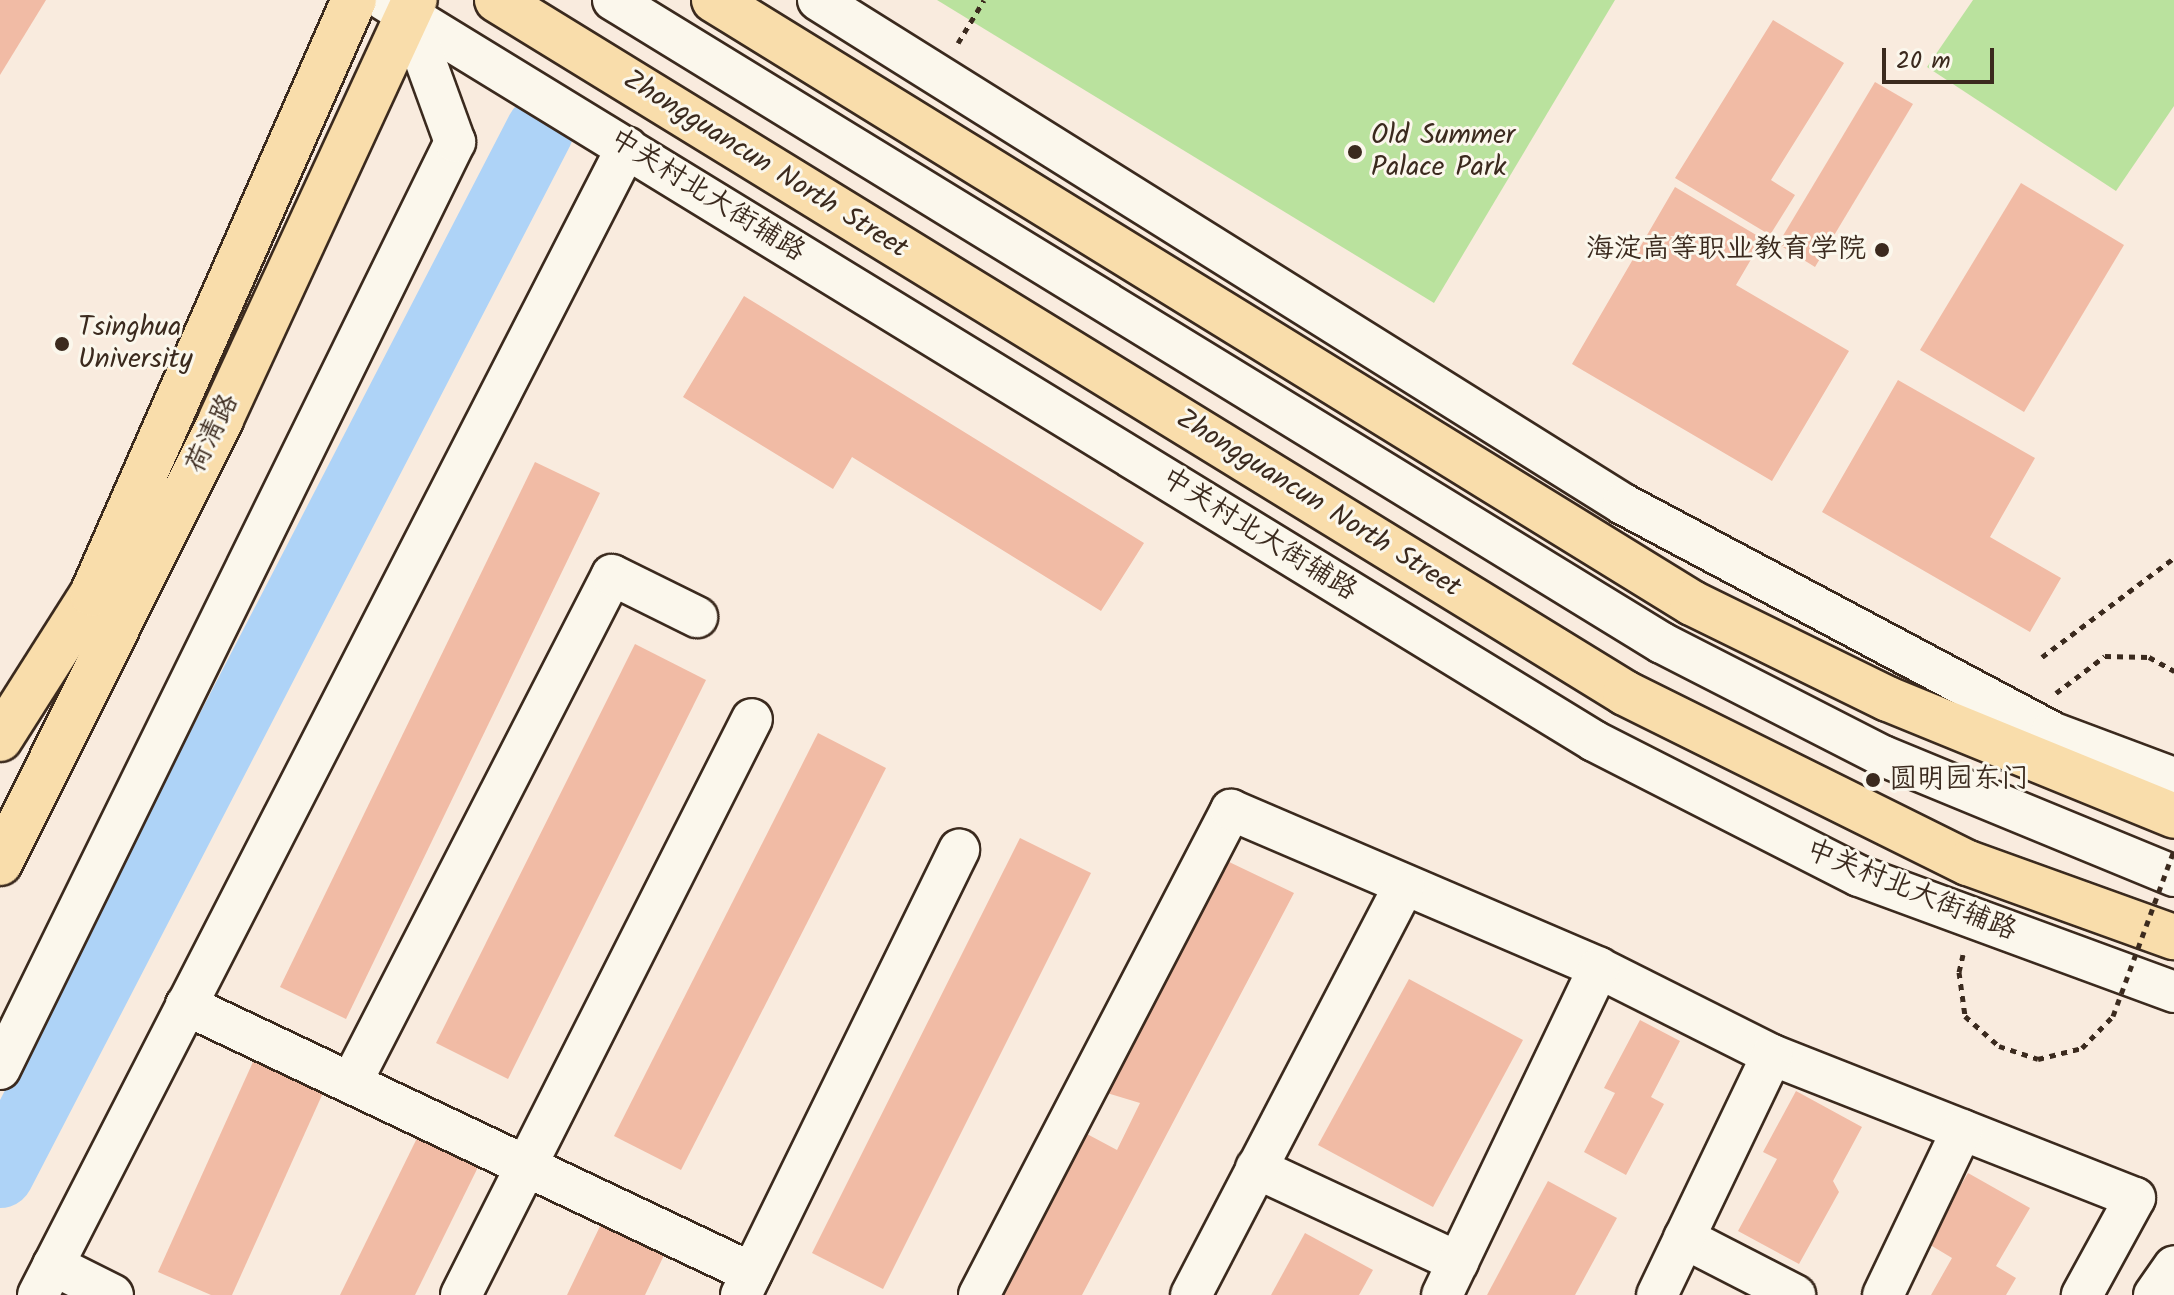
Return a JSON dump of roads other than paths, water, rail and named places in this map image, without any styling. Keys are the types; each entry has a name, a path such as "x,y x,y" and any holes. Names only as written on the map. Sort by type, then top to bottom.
{"main road":[{"name":"荷清路","path":"0,739 10,694 92,594 354,0"},
{"name":"Zhongguancun North Street","path":"497,0 1625,693 1968,863 2174,937"},
{"path":"714,0 1692,603 2017,757 2174,816"},
{"name":"荷清路","path":"0,863 221,419 403,4"}],"street":[{"path":"613,0 1662,643 1883,756 2174,876"},
{"path":"818,0 1623,504 2051,732 2174,778"},
{"path":"0,1069 455,142 403,4"},
{"name":"中关村北大街辅路","path":"403,4 627,147 1594,741 1859,876 2174,992"},
{"path":"113,1295 46,1280 627,147"},
{"path":"351,1083 612,575 697,617"},
{"path":"461,1295 752,719"},
{"path":"979,1295 1231,810 1599,968 1772,1055 2135,1198 2082,1295"},
{"path":"186,1005 528,1166 747,1284 959,850"},
{"path":"1191,1295 1404,885"},
{"path":"1256,1168 1450,1278 1599,968"},
{"path":"1657,1295 1772,1055"},
{"path":"1883,1295 1962,1130"},
{"path":"1684,1238 1795,1295"},
{"path":"2154,1295 2174,1266"}],"waterway":[{"path":"0,1174 540,130"}],"place":[{"name":"Old Summer Palace Park","path":"1355,152"},
{"name":"海淀高等职业教育学院","path":"1882,250"},
{"name":"Tsinghua University","path":"62,344"},
{"name":"圆明园东门","path":"1873,780"}]}
